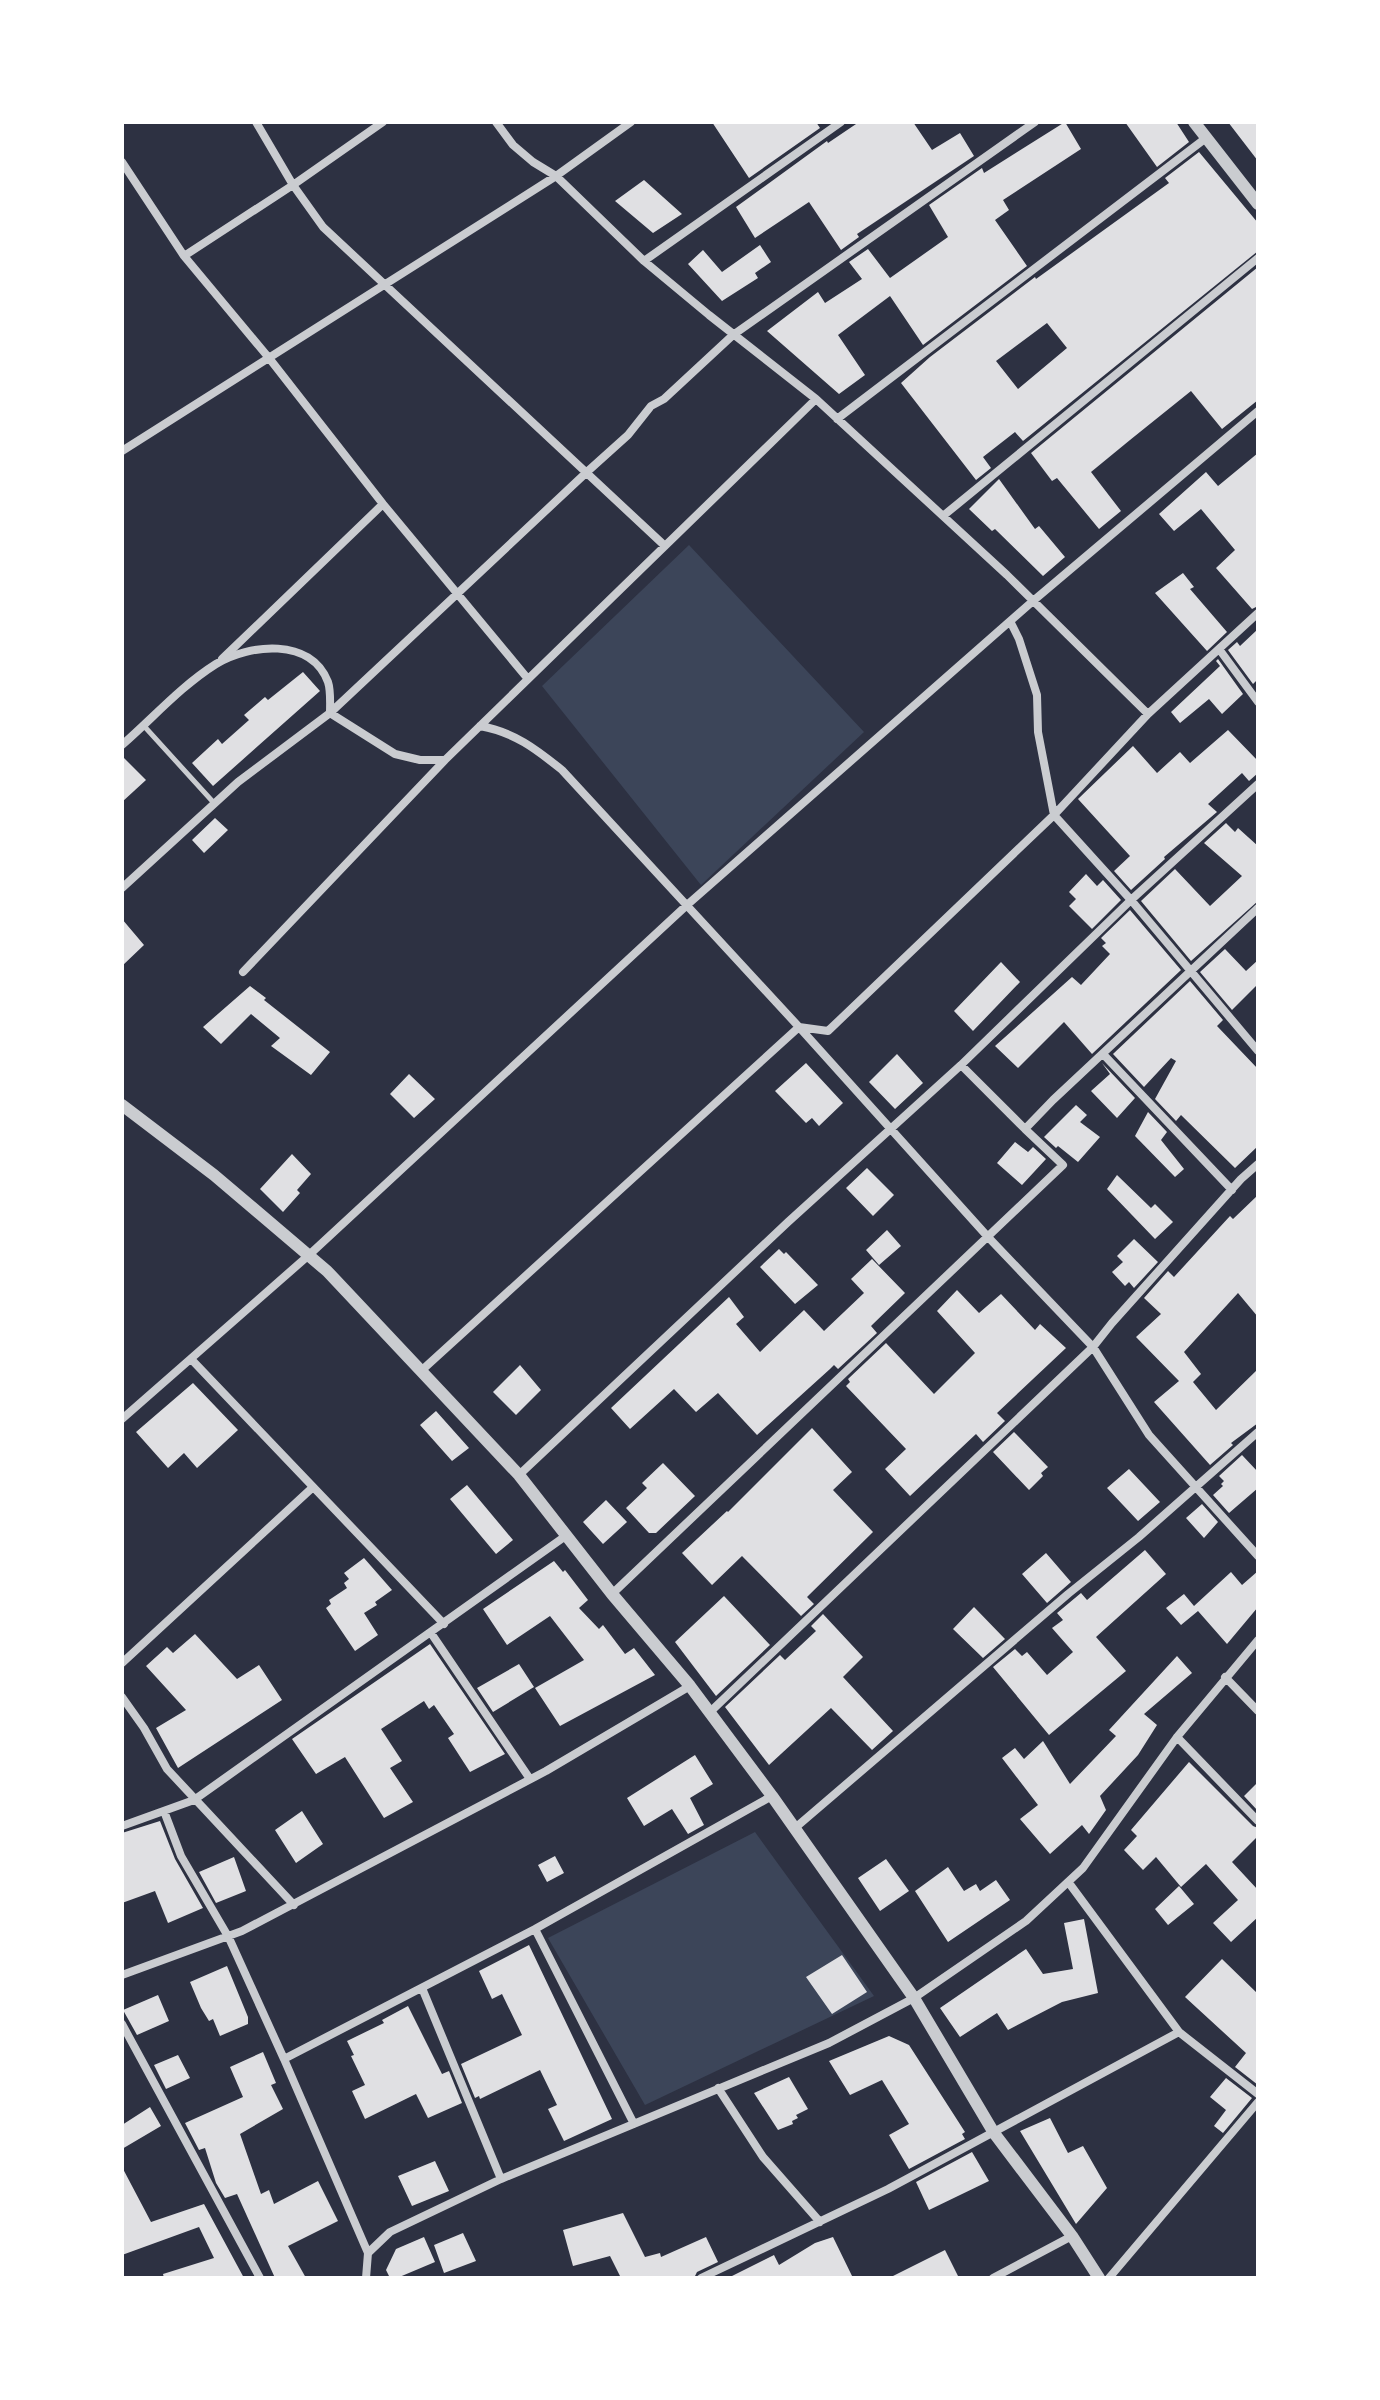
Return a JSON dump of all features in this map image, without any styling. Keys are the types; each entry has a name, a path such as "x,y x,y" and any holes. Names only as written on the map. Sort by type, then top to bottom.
{"street":[{"path":"256,122 293,185 323,227 665,546"},
{"path":"184,256 383,122"},
{"path":"496,122 513,145 556,176 644,261 816,399 1033,601 1148,714"},
{"path":"122,451 556,176 631,122"},
{"path":"644,261 841,122"},
{"path":"122,888 238,782 330,713 628,435 651,406 664,399 733,335 1035,122"},
{"path":"1194,122 1258,202"},
{"path":"837,419 1206,138"},
{"path":"122,162 126,177 184,256 528,679"},
{"path":"943,516 1258,258"},
{"path":"243,972 445,760 816,399"},
{"path":"122,1419 309,1255 687,905 1033,601 1258,411"},
{"path":"122,745 178,693 218,663 383,504"},
{"path":"799,1027 828,1031 1054,815 1148,714 1258,613"},
{"path":"1010,621 1037,695 1038,732 1054,815 1131,900 1258,1051"},
{"path":"218,663 265,647 297,651 315,662 328,683 330,713"},
{"path":"1219,649 1258,702"},
{"path":"330,713 395,754 420,760 445,760"},
{"path":"480,726 506,732 531,744 562,770 988,1237 1093,1347 1149,1435 1258,1556"},
{"path":"519,1475 788,1222 961,1065 1131,900 1258,784"},
{"path":"1025,1129 1258,908"},
{"path":"421,1371 799,1027"},
{"path":"1103,1054 1232,1190"},
{"path":"612,1594 870,1345 1063,1165 961,1065"},
{"path":"122,1105 214,1175 309,1255 519,1475 612,1594 690,1686 772,1796 914,1998 994,2133 1072,2236 1099,2278"},
{"path":"709,1713 1093,1347 1258,1164"},
{"path":"191,1359 444,1624"},
{"path":"795,1828 1258,1432"},
{"path":"122,1663 312,1488"},
{"path":"122,1826 194,1800 567,1535"},
{"path":"431,1633 530,1779"},
{"path":"368,2253 390,2232 501,2179 829,2043 914,1998 1026,1921 1069,1883 1177,1737 1258,1640"},
{"path":"1225,1677 1258,1711"},
{"path":"122,1975 229,1938 294,1905 530,1779 690,1686"},
{"path":"122,1697 167,1769 294,1905"},
{"path":"1177,1737 1258,1821"},
{"path":"284,2059 535,1929 772,1796"},
{"path":"164,1811 181,1856 229,1938 368,2253 366,2278"},
{"path":"1069,1883 1179,2032 1258,2094"},
{"path":"535,1929 634,2124"},
{"path":"422,1988 501,2179"},
{"path":"122,2024 260,2278"},
{"path":"702,2278 994,2133 1179,2032"},
{"path":"718,2088 763,2157 820,2222"},
{"path":"1109,2278 1258,2102"},
{"path":"993,2278 1072,2236"}],"lane":[{"path":"144,726 215,803"}],"shaded area":[{"path":"689,545 864,732 701,885 542,686"},
{"path":"755,1832 874,1996 645,2105 548,1938"}],"building":[{"path":"712,122 816,122 820,128 749,178"},
{"path":"859,122 913,122 932,150 960,133 974,156 857,234 859,237 841,250 809,202 755,238 736,207 827,141"},
{"path":"1065,122 1081,149 1003,200 1009,210 995,220 1027,266 923,345 890,296 838,335 865,375 839,394 767,331 818,292 825,303 862,279 849,262 868,249 890,278 948,237 929,205 982,168 984,173"},
{"path":"1125,122 1176,122 1189,142 1157,167"},
{"path":"1228,122 1258,122 1258,161"},
{"path":"1199,152 1258,223 1258,251 1023,441 1015,432 983,457 991,468 976,480 901,383 1035,277 1169,183 1165,178","holes":["1047,323 1067,348 1018,389 996,361"]},
{"path":"644,180 682,214 653,233 615,201"},
{"path":"760,245 771,262 755,273 758,278 722,301 688,264 703,250 722,272"},
{"path":"1258,267 1258,400 1222,429 1191,391 1130,440 1091,472 1121,511 1099,529 1057,478 1052,481 1031,453"},
{"path":"1258,453 1258,606 1252,609 1216,568 1235,550 1201,509 1174,531 1159,514 1206,472 1218,486"},
{"path":"999,479 1035,529 1039,526 1065,557 1043,576 995,529 992,531 969,509"},
{"path":"1183,573 1194,587 1190,589 1227,632 1207,651 1155,593"},
{"path":"1258,629 1258,679 1253,684 1228,650 1237,642 1240,646"},
{"path":"1218,659 1243,694 1222,714 1209,699 1180,723 1171,712 1220,666 1216,661"},
{"path":"303,672 320,691 213,786 192,763 218,739 222,744 249,720 244,715 265,697 268,700"},
{"path":"1228,730 1258,761 1258,773 1249,781 1242,773 1208,804 1217,812 1131,890 1114,871 1130,856 1078,799 1133,746 1157,773 1180,752 1190,763"},
{"path":"122,756 146,780 122,802"},
{"path":"215,818 228,830 204,853 192,840"},
{"path":"1226,823 1235,832 1238,828 1258,846 1258,901 1191,961 1141,901 1175,869 1210,906 1242,876 1204,843"},
{"path":"1086,874 1097,886 1103,880 1121,900 1092,929 1069,906 1076,899 1069,892"},
{"path":"1130,910 1181,970 1092,1054 1064,1022 1018,1068 995,1046 1072,977 1081,985 1110,954 1102,946 1106,943 1101,938"},
{"path":"122,919 144,945 122,966"},
{"path":"1225,949 1246,971 1258,960 1258,984 1232,1010 1200,972"},
{"path":"1001,962 1020,982 973,1031 954,1011"},
{"path":"1190,981 1223,1020 1217,1026 1258,1069 1258,1146 1235,1168 1181,1115 1176,1121 1155,1099 1176,1061 1171,1058 1144,1087 1113,1054"},
{"path":"250,986 330,1052 311,1075 271,1046 280,1038 251,1014 221,1044 203,1027"},
{"path":"897,1054 923,1083 895,1109 869,1082"},
{"path":"806,1063 843,1103 819,1126 812,1118 806,1123 775,1091"},
{"path":"1102,1063 1135,1098 1117,1118 1091,1091 1110,1074"},
{"path":"409,1074 435,1099 414,1118 390,1094"},
{"path":"1076,1105 1087,1115 1080,1122 1100,1137 1078,1162 1044,1137"},
{"path":"1148,1112 1167,1132 1161,1140 1184,1169 1175,1177 1135,1136"},
{"path":"1015,1142 1028,1152 1033,1147 1046,1159 1022,1185 997,1163"},
{"path":"292,1154 311,1174 297,1190 300,1193 283,1212 260,1189"},
{"path":"867,1168 894,1195 873,1216 846,1188"},
{"path":"1117,1175 1151,1208 1155,1204 1173,1222 1155,1239 1107,1189"},
{"path":"1258,1195 1258,1317 1238,1293 1184,1352 1201,1374 1193,1382 1216,1410 1258,1369 1258,1423 1231,1443 1233,1445 1210,1465 1154,1402 1179,1381 1136,1337 1161,1314 1144,1298 1168,1271 1174,1277 1230,1216 1233,1219"},
{"path":"887,1230 901,1246 879,1265 866,1250"},
{"path":"1134,1239 1158,1262 1134,1288 1129,1282 1125,1286 1112,1272 1123,1262 1117,1256"},
{"path":"779,1249 784,1254 786,1252 818,1285 795,1304 760,1267"},
{"path":"872,1259 905,1293 871,1326 877,1333 838,1369 834,1365 757,1435 718,1393 696,1412 674,1389 630,1429 611,1408 729,1297 744,1317 736,1324 760,1352 804,1310 824,1331 864,1293 851,1279"},
{"path":"957,1290 979,1313 1001,1294 1035,1330 1040,1324 1066,1348 997,1413 1005,1421 983,1442 976,1434 910,1496 885,1469 906,1449 846,1386 850,1382 848,1379 886,1343 934,1394 975,1353 937,1311"},
{"path":"520,1365 541,1390 516,1415 493,1392"},
{"path":"193,1383 238,1430 197,1468 184,1453 168,1468 136,1432"},
{"path":"436,1411 469,1448 452,1461 420,1425"},
{"path":"812,1428 852,1472 833,1490 873,1532 807,1597 814,1604 801,1616 742,1556 712,1585 682,1553"},
{"path":"1014,1432 1048,1467 1029,1490 993,1452"},
{"path":"1242,1455 1258,1472 1258,1488 1229,1513 1213,1495 1223,1486 1224,1481 1219,1476"},
{"path":"663,1463 695,1496 656,1533 649,1533 626,1508 647,1488 642,1483"},
{"path":"1129,1469 1160,1502 1138,1521 1107,1488"},
{"path":"467,1485 513,1540 496,1554 450,1499"},
{"path":"606,1500 627,1522 603,1544 583,1522"},
{"path":"1202,1504 1218,1522 1204,1538 1186,1518"},
{"path":"1145,1550 1166,1574 1096,1637 1126,1671 1049,1735 993,1667 1015,1649 1022,1656 1027,1652 1047,1675 1073,1652 1052,1628 1063,1620 1057,1613 1081,1593 1087,1600"},
{"path":"1046,1553 1071,1582 1047,1603 1022,1574"},
{"path":"364,1558 392,1590 364,1613 378,1635 355,1651 326,1608 331,1604 329,1600 347,1588 344,1583 349,1579 344,1573"},
{"path":"554,1561 588,1600 579,1608 599,1629 603,1625 625,1654 634,1648 655,1675 560,1726 535,1688 584,1660 550,1616 507,1645 483,1609"},
{"path":"1258,1571 1258,1607 1227,1644 1198,1611 1181,1625 1166,1608 1184,1594 1194,1606 1231,1572 1242,1585"},
{"path":"724,1596 770,1645 716,1696 675,1642"},
{"path":"974,1607 1005,1639 983,1658 953,1629"},
{"path":"823,1614 863,1657 843,1677 893,1731 872,1750 831,1708 769,1765 725,1707 780,1655 785,1660 816,1631 811,1626"},
{"path":"195,1634 237,1679 259,1665 282,1700 178,1768 156,1728 186,1710 146,1666 167,1647 173,1653"},
{"path":"430,1644 505,1754 470,1772 448,1738 454,1734 434,1705 429,1709 424,1701 381,1729 402,1761 390,1768 413,1802 384,1818 345,1757 316,1774 292,1739"},
{"path":"1177,1656 1192,1673 1144,1714 1157,1725 1138,1755 1100,1796 1106,1810 1089,1834 1082,1825 1050,1854 1020,1819 1038,1805 1002,1758 1015,1748 1024,1759 1043,1741 1070,1784 1116,1736 1109,1730"},
{"path":"519,1664 534,1687 493,1712 477,1688"},
{"path":"695,1755 713,1784 690,1798 704,1825 688,1834 672,1809 644,1826 627,1798"},
{"path":"1189,1762 1258,1828 1258,1836 1232,1862 1258,1890 1258,1917 1231,1942 1213,1923 1238,1900 1206,1864 1181,1887 1156,1857 1143,1870 1124,1850 1137,1836 1131,1830"},
{"path":"1258,1782 1258,1811 1244,1796"},
{"path":"302,1811 323,1844 296,1863 275,1830"},
{"path":"160,1821 175,1859 203,1908 168,1923 155,1891 122,1903 122,1833"},
{"path":"555,1856 564,1873 547,1882 538,1865"},
{"path":"234,1857 246,1891 216,1903 199,1872"},
{"path":"886,1859 909,1891 880,1911 858,1878"},
{"path":"948,1867 964,1891 976,1884 980,1891 996,1880 1010,1900 948,1942 915,1891"},
{"path":"1179,1886 1194,1904 1168,1925 1155,1909"},
{"path":"1084,1919 1098,1993 1062,2002 1008,2030 997,2013 960,2037 940,2008 1026,1949 1043,1974 1073,1969 1064,1923"},
{"path":"529,1945 612,2119 564,2141 548,2109 557,2105 540,2070 480,2099 479,2096 475,2098 461,2064 522,2035 502,1994 492,1999 479,1971"},
{"path":"842,1955 867,1992 832,2014 806,1977"},
{"path":"1222,1959 1258,1994 1258,2085 1235,2067 1246,2053 1185,1997"},
{"path":"227,1966 248,2024 220,2036 213,2019 209,2021 201,2008 190,1982"},
{"path":"158,1995 169,2021 137,2035 123,2010"},
{"path":"408,2006 442,2074 449,2071 462,2103 428,2118 416,2094 365,2119 352,2091 365,2085 347,2041 384,2023 382,2020"},
{"path":"889,2036 909,2045 965,2132 962,2134 965,2139 909,2169 889,2135 909,2124 882,2080 850,2095 829,2061"},
{"path":"263,2052 276,2083 271,2085 283,2109 240,2134 261,2194 269,2190 274,2204 318,2181 338,2221 288,2246 306,2278 275,2278 237,2194 225,2198 216,2183 205,2148 199,2150 185,2123 243,2097 230,2067"},
{"path":"178,2055 190,2078 166,2089 154,2065"},
{"path":"789,2077 808,2109 796,2115 798,2118 792,2121 793,2124 778,2130 754,2093"},
{"path":"1226,2078 1252,2098 1223,2133 1214,2126 1226,2110 1210,2097"},
{"path":"150,2107 161,2126 122,2149 122,2125"},
{"path":"1050,2118 1068,2153 1083,2146 1107,2188 1076,2224 1020,2131"},
{"path":"972,2152 989,2181 929,2210 916,2182"},
{"path":"435,2161 449,2191 412,2206 398,2176"},
{"path":"122,2167 151,2222 204,2204 244,2278 164,2278 163,2274 214,2258 199,2227 122,2255"},
{"path":"623,2213 645,2257 660,2253 661,2257 706,2237 718,2262 697,2272 694,2278 621,2278 610,2256 573,2266 563,2230"},
{"path":"463,2233 476,2261 444,2273 434,2245"},
{"path":"424,2237 435,2262 390,2278 386,2270 396,2249"},
{"path":"833,2237 853,2278 728,2278 774,2255 779,2265 815,2243"},
{"path":"945,2250 959,2278 889,2278"}]}
